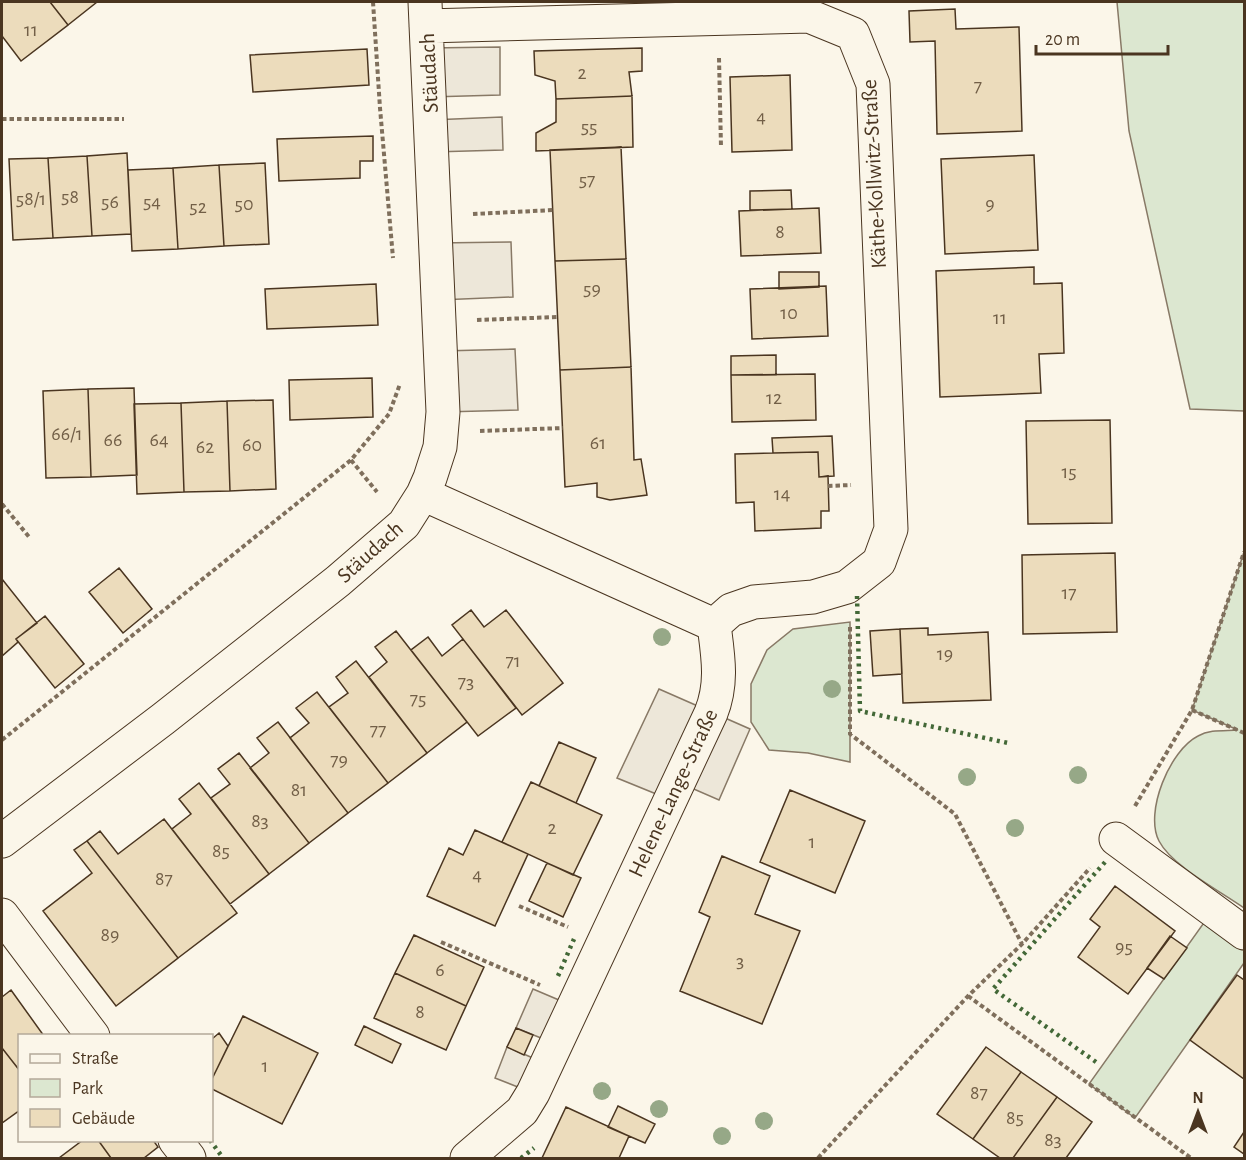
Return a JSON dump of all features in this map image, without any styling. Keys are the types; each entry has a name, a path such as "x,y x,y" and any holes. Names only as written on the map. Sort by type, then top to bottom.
{"street":[{"name":"Käthe-Kollwitz-Straße","path":"426,14 719,18 808,16 853,34 872,78 891,529 879,562 847,587 813,597 754,602 731,610 714,625"},
{"name":"Stäudach","path":"2,841 163,719 338,581 404,524 423,494 440,447 443,378 426,14"},
{"path":"423,494 714,625"},
{"name":"Helene-Lange-Straße","path":"467,1158 522,1111 547,1064 680,783 716,702 720,669 714,625"},
{"path":"1116,839 1245,933"},
{"path":"2,915 92,1034"},
{"path":"177,1142 189,1158"}],"path":[{"path":"373,2 393,259"},
{"path":"719,18 721,147"},
{"path":"2,119 124,119"},
{"path":"435,216 553,210"},
{"path":"440,321 558,317"},
{"path":"2,740 351,460 389,414 400,383"},
{"path":"441,433 563,428"},
{"path":"2,504 30,538"},
{"path":"818,1158 968,996 1022,944 1116,839 1192,710 1245,552"},
{"path":"847,587 850,622 850,734 955,814 1022,944"},
{"path":"1192,710 1245,733"},
{"path":"519,906 603,942"},
{"path":"441,942 575,1001"},
{"path":"968,996 1191,1158"}],"green space":[{"path":"1117,2 1244,2 1244,411 1190,409 1129,131"},
{"path":"1244,552 1244,908 1197,878 1174,860 1159,841 1155,829 1155,814 1162,783 1178,754 1188,743 1207,732 1238,730 1192,710"},
{"path":"850,622 850,762 808,753 769,750 751,722 751,684 767,650 793,629"},
{"path":"1213,910 1244,933 1244,963 1135,1118 1089,1084"}],"shaded area":[{"path":"500,47 500,95 430,97 428,48"},
{"path":"502,117 503,150 433,152 431,120"},
{"path":"511,242 513,297 439,300 437,243"},
{"path":"515,349 518,410 443,412 442,351"},
{"path":"659,689 750,729 719,800 680,783 671,800 617,778"},
{"path":"533,989 573,1006 556,1044 516,1028"},
{"path":"507,1047 547,1064 533,1093 495,1078"}],"building":[{"path":"2,2 50,2 68,25 21,61 2,36"},
{"path":"50,2 97,2 68,25"},
{"path":"955,9 956,29 1019,27 1022,131 937,134 935,41 910,42 909,11"},
{"path":"642,48 642,71 629,72 632,96 556,99 555,81 535,75 534,51"},
{"path":"367,49 369,85 253,92 250,55"},
{"path":"790,75 792,150 732,152 730,77"},
{"path":"632,96 633,147 536,151 536,133 556,122 556,99"},
{"path":"373,136 373,161 360,161 360,178 279,181 277,139"},
{"path":"621,147 626,259 555,261 550,150"},
{"path":"127,153 131,234 92,236 87,156"},
{"path":"1034,155 1038,250 945,254 941,159"},
{"path":"87,156 92,236 53,238 48,158"},
{"path":"48,158 53,238 13,240 9,159"},
{"path":"265,163 269,244 224,246 219,165"},
{"path":"219,165 224,246 178,249 173,168"},
{"path":"173,168 178,249 132,251 128,170"},
{"path":"791,190 792,209 750,210 750,191"},
{"path":"819,208 821,253 741,256 739,211"},
{"path":"626,259 631,367 560,370 555,261"},
{"path":"1034,267 1034,284 1062,283 1064,353 1039,354 1041,393 940,397 936,271"},
{"path":"779,272 819,272 819,287 779,289"},
{"path":"376,284 378,325 267,329 265,289"},
{"path":"826,286 828,336 752,339 750,289"},
{"path":"776,355 776,375 731,375 731,356"},
{"path":"631,367 634,460 641,459 647,495 610,500 597,497 597,483 565,487 560,370"},
{"path":"815,374 816,420 732,422 731,375"},
{"path":"372,378 373,417 290,420 289,380"},
{"path":"134,388 137,475 91,477 88,389"},
{"path":"88,389 91,477 46,478 43,391"},
{"path":"273,400 276,489 230,491 227,401"},
{"path":"227,401 230,491 184,492 181,403"},
{"path":"181,403 184,492 137,494 134,404"},
{"path":"1110,420 1112,523 1028,524 1026,421"},
{"path":"832,436 834,476 819,477 818,452 773,453 772,438"},
{"path":"818,452 819,477 828,476 829,511 821,511 821,528 755,531 754,502 736,503 735,454"},
{"path":"1115,553 1117,632 1023,634 1022,555"},
{"path":"119,568 152,609 123,633 89,592"},
{"path":"2,579 37,623 16,639 18,642 2,656"},
{"path":"471,610 484,627 506,610 563,683 522,715 452,625"},
{"path":"45,616 84,664 55,688 16,639"},
{"path":"928,628 928,635 988,632 991,700 903,703 900,629"},
{"path":"900,629 902,674 873,676 870,631"},
{"path":"396,631 467,722 427,753 369,677 387,662 375,647"},
{"path":"428,637 442,656 463,639 516,708 478,736 411,650"},
{"path":"356,661 427,753 388,783 329,707 348,693 336,677"},
{"path":"317,692 388,783 348,813 290,738 309,723 296,708"},
{"path":"278,722 348,813 309,843 250,768 269,753 257,738"},
{"path":"559,742 596,758 576,803 539,786"},
{"path":"239,753 309,843 269,874 211,798 230,784 218,769"},
{"path":"531,782 602,815 573,875 502,842"},
{"path":"199,783 269,874 230,904 172,829 191,814 179,799"},
{"path":"790,790 865,821 835,893 760,862"},
{"path":"164,819 237,913 178,958 87,841 100,831 118,854"},
{"path":"475,830 528,854 495,926 427,896 449,848 463,855"},
{"path":"87,841 178,958 116,1006 43,911 92,873 74,850"},
{"path":"722,856 770,876 755,914 800,931 762,1024 680,991 710,917 699,912"},
{"path":"547,863 581,878 563,917 529,901"},
{"path":"1115,886 1175,931 1128,994 1078,957 1100,927 1090,919"},
{"path":"414,935 484,967 466,1006 395,973"},
{"path":"1170,936 1187,948 1164,979 1147,968"},
{"path":"395,973 466,1006 446,1050 374,1018"},
{"path":"1237,975 1244,980 1244,1079 1190,1040"},
{"path":"11,990 43,1034 18,1034 18,1068 2,1048 2,997"},
{"path":"243,1016 318,1053 282,1124 213,1090 213,1077"},
{"path":"364,1026 401,1044 392,1063 355,1045"},
{"path":"516,1028 533,1035 524,1055 507,1047"},
{"path":"219,1033 228,1046 213,1077 213,1038"},
{"path":"986,1047 1021,1072 973,1139 937,1114"},
{"path":"2,1048 18,1068 18,1111 2,1123"},
{"path":"1021,1072 1057,1097 1013,1158 1000,1158 973,1139"},
{"path":"1057,1097 1092,1122 1066,1158 1013,1158"},
{"path":"618,1106 655,1124 645,1143 608,1127"},
{"path":"566,1107 629,1136 619,1158 542,1158"},
{"path":"1244,1132 1244,1154 1234,1147"},
{"path":"80,1142 99,1142 111,1158 59,1158"},
{"path":"99,1142 154,1142 158,1147 144,1158 111,1158"}],"hedge":[{"path":"857,596 860,711 1008,743"},
{"path":"1096,1062 993,989 1106,861"},
{"path":"558,976 574,939"},
{"path":"211,1142 223,1158"},
{"path":"521,1158 534,1148"}]}
